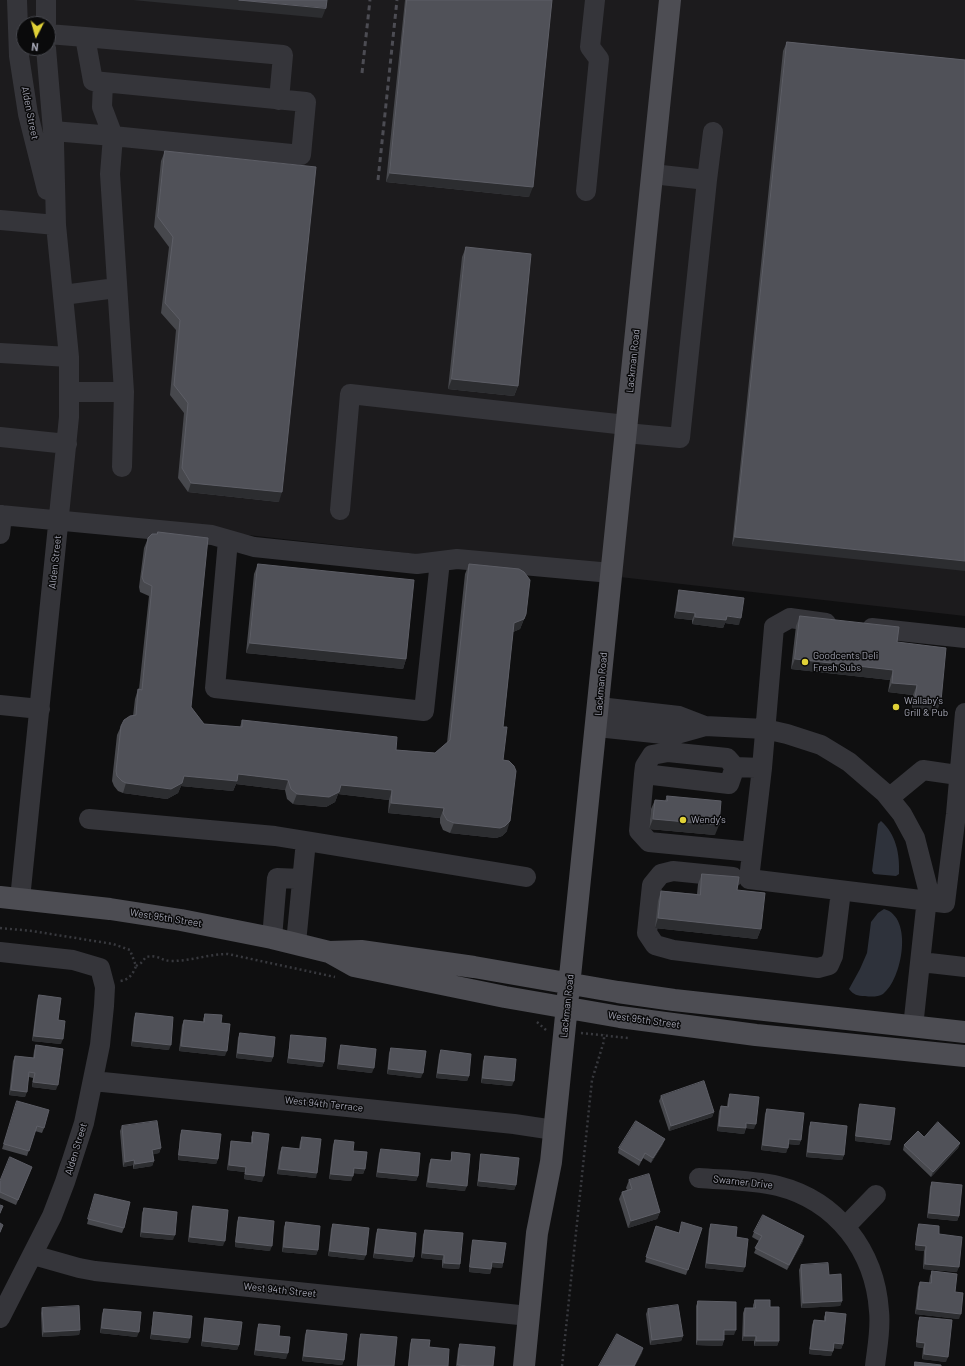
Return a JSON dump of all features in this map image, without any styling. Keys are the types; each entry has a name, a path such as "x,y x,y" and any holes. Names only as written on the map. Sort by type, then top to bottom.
{"main road":[{"name":"Lackman Road","path":"524,1366 537,1233 551,1162 598,717 611,573 670,0"},
{"name":"West 95th Street","path":"10,898 110,909 181,920 272,938 329,952 361,951 569,982 618,992 674,1000 965,1032"},
{"name":"West 95th Street","path":"329,952 354,966 620,1017 748,1034 965,1056"}],"street":[{"name":"Alden Street","path":"17,0 19,56 28,114 56,225"},
{"path":"46,0 46,16"},
{"path":"586,191 599,59 590,47 595,0"},
{"path":"56,35 283,55 279,100"},
{"path":"53,131 301,155 306,102 92,81 85,37"},
{"name":"Alden Street","path":"10,898 40,709 67,444 69,357 56,225 53,131 47,56"},
{"path":"102,82 102,107 113,136 110,174 116,288 124,392 122,467"},
{"path":"340,510 350,394 626,429 680,438 713,132"},
{"path":"652,174 707,180"},
{"path":"0,220 56,225"},
{"path":"63,295 116,288"},
{"path":"0,353 69,357"},
{"path":"69,392 124,392"},
{"path":"0,437 67,444"},
{"path":"1,521 59,520 212,535 254,547 417,564 457,559 611,573"},
{"path":"228,540 216,688 424,711 440,561"},
{"path":"749,879 762,768 774,627 790,618 965,638"},
{"path":"0,705 40,709"},
{"path":"841,891 834,956 829,965 818,968 673,950 655,945 647,933 652,885 661,874 673,871 945,903 962,776 965,713"},
{"path":"598,717 673,735 705,726 765,729 787,734 821,745 849,762 889,798 902,814 915,838 928,889 913,1027"},
{"path":"752,852 649,842 639,831 644,774 729,784 735,767 762,768"},
{"path":"889,798 923,770 962,776"},
{"path":"89,819 267,835 526,877"},
{"path":"296,944 306,841"},
{"path":"272,938 277,878 302,879"},
{"name":"Alden Street","path":"0,952 74,960 100,968 105,987 104,1006 93,1081 84,1123 65,1182 33,1255 0,1318"},
{"path":"921,962 965,967"},
{"name":"West 94th Terrace","path":"93,1081 514,1124 554,1130"},
{"name":"Swarner Drive","path":"699,1178 778,1186 802,1195 821,1205 846,1226 868,1260 878,1294 879,1336 875,1366"},
{"path":"846,1226 876,1195"},
{"name":"West 94th Street","path":"33,1255 95,1271 529,1316"}],"path":[{"path":"562,1366 592,1080 604,1035"}],"shaded area":[{"path":"0,0 965,0 965,616 0,507"},
{"path":"881,821 894,838 898,852 899,874 896,876 874,874 872,871 878,824"},
{"path":"884,909 893,914 899,924 902,936 900,963 890,987 883,994 870,997 854,994 849,989 867,953 871,922 878,913"}],"building":[{"path":"239,0 327,0 326,8"},
{"path":"407,0 552,0 533,187 390,173"},
{"path":"787,42 965,60 965,561 735,537"},
{"path":"165,151 316,167 282,492 191,483 182,468 188,403 174,385 180,320 165,303 173,237 158,217"},
{"path":"466,247 531,254 518,386 452,379"},
{"path":"158,532 208,538 191,707 204,724 242,727 242,720 397,737 396,750 435,753 450,740 469,564 519,569 524,572 530,580 526,614 524,619 514,623 503,727 507,727 503,760 509,761 514,766 516,771 510,821 505,826 500,828 454,823 447,820 443,813 444,808 391,803 392,790 341,785 339,792 329,797 297,794 291,789 288,780 238,774 237,781 184,776 182,783 171,789 126,783 122,781 117,776 116,771 121,726 124,720 130,716 136,715 138,689 142,690 152,586 144,582 142,577 148,538 152,534 157,534"},
{"path":"258,564 414,580 406,659 250,643"},
{"path":"679,590 744,598 741,618 727,616 726,620 695,617 695,613 677,611"},
{"path":"800,616 899,627 897,642 946,648 941,701 915,698 917,685 892,683 893,670 795,659"},
{"path":"667,796 721,801 719,825 653,819 655,800 667,801"},
{"path":"702,874 739,877 737,890 765,893 761,929 658,918 661,891 700,895"},
{"path":"39,995 61,998 58,1020 65,1021 63,1039 34,1036"},
{"path":"136,1013 173,1017 171,1045 133,1041"},
{"path":"205,1014 222,1015 221,1023 230,1024 227,1051 181,1046 184,1020 204,1022"},
{"path":"240,1033 275,1037 273,1057 238,1053"},
{"path":"291,1035 326,1038 324,1062 289,1058"},
{"path":"36,1045 63,1049 58,1085 33,1082 35,1073 29,1072 27,1092 11,1090 15,1056 34,1058"},
{"path":"341,1045 376,1049 374,1068 339,1064"},
{"path":"391,1048 426,1051 423,1073 389,1069"},
{"path":"441,1050 471,1054 469,1076 438,1073"},
{"path":"485,1056 516,1059 514,1081 483,1078"},
{"path":"704,1081 714,1112 671,1126 661,1096"},
{"path":"730,1094 759,1097 756,1124 746,1123 746,1128 719,1126 721,1106 728,1107"},
{"path":"17,1101 49,1110 44,1128 37,1126 29,1151 4,1144"},
{"path":"860,1104 895,1108 891,1140 856,1136"},
{"path":"767,1109 804,1113 801,1140 789,1139 788,1148 763,1145"},
{"path":"157,1121 161,1148 152,1150 154,1161 135,1164 134,1160 125,1162 122,1126"},
{"path":"636,1121 665,1139 653,1158 645,1153 641,1161 619,1148"},
{"path":"811,1122 847,1126 844,1155 808,1152"},
{"path":"938,1122 960,1143 933,1172 904,1145 918,1131 924,1137"},
{"path":"182,1130 221,1134 218,1159 179,1155"},
{"path":"253,1132 269,1134 264,1176 245,1174 246,1167 229,1165 231,1141 252,1143"},
{"path":"302,1137 321,1139 317,1173 279,1169 282,1147 300,1149"},
{"path":"335,1140 354,1142 353,1151 367,1152 365,1169 354,1168 353,1176 331,1174"},
{"path":"381,1149 420,1153 418,1176 378,1172"},
{"path":"452,1152 470,1154 467,1186 428,1182 431,1159 451,1161"},
{"path":"481,1154 519,1158 516,1185 479,1181"},
{"path":"10,1157 32,1167 18,1200 0,1192 0,1181"},
{"path":"649,1174 660,1212 631,1221 622,1192 632,1189 629,1180"},
{"path":"932,1182 962,1185 959,1216 929,1213"},
{"path":"95,1194 130,1202 124,1228 88,1219"},
{"path":"0,1205 3,1206 0,1213"},
{"path":"193,1206 228,1210 225,1241 190,1237"},
{"path":"144,1208 177,1212 175,1235 142,1232"},
{"path":"763,1215 804,1236 789,1265 755,1248 762,1236 754,1232"},
{"path":"239,1217 274,1221 272,1246 236,1242"},
{"path":"286,1222 320,1226 318,1250 284,1247"},
{"path":"682,1222 702,1228 688,1270 646,1257 656,1226 679,1233"},
{"path":"0,1223 3,1225 0,1232"},
{"path":"333,1224 369,1228 366,1255 330,1251"},
{"path":"711,1224 737,1227 736,1237 748,1239 745,1267 707,1263"},
{"path":"919,1224 939,1226 939,1234 962,1237 959,1267 925,1264 926,1246 916,1245"},
{"path":"378,1229 416,1233 414,1257 375,1253"},
{"path":"425,1230 463,1233 460,1264 444,1263 444,1255 423,1253"},
{"path":"473,1240 506,1243 503,1263 492,1262 491,1269 470,1267"},
{"path":"828,1263 829,1275 841,1274 842,1301 803,1303 801,1265"},
{"path":"932,1271 957,1274 955,1292 963,1293 961,1314 917,1309 920,1282 931,1283"},
{"path":"755,1300 770,1300 770,1307 779,1307 779,1341 756,1341 756,1336 744,1336 745,1308 755,1308"},
{"path":"698,1301 736,1302 736,1330 724,1330 724,1340 698,1340"},
{"path":"678,1305 683,1336 652,1340 648,1309"},
{"path":"79,1306 80,1330 44,1332 42,1308"},
{"path":"104,1309 141,1312 139,1332 102,1328"},
{"path":"154,1312 192,1316 190,1338 152,1334"},
{"path":"826,1312 846,1314 843,1344 834,1343 833,1351 810,1349 814,1320 825,1321"},
{"path":"920,1317 952,1320 948,1357 924,1354 925,1343 917,1342"},
{"path":"205,1318 242,1322 239,1345 203,1341"},
{"path":"259,1324 280,1326 279,1336 290,1337 288,1353 256,1350"},
{"path":"307,1330 347,1334 344,1360 304,1356"},
{"path":"361,1334 397,1337 394,1366 358,1366"},
{"path":"617,1334 643,1348 634,1366 599,1366"},
{"path":"412,1339 430,1340 429,1347 449,1349 448,1366 409,1366"},
{"path":"460,1344 495,1347 493,1366 458,1365"},
{"path":"915,1362 941,1365 941,1366 915,1366"}],"railway":[{"path":"362,73 370,0"},
{"path":"378,180 397,0"}],"place":[{"name":"Goodcents Deli Fresh Subs","path":"805,662"},
{"name":"Wallaby's Grill & Pub","path":"896,707"},
{"name":"Wendy's","path":"683,820"}]}
